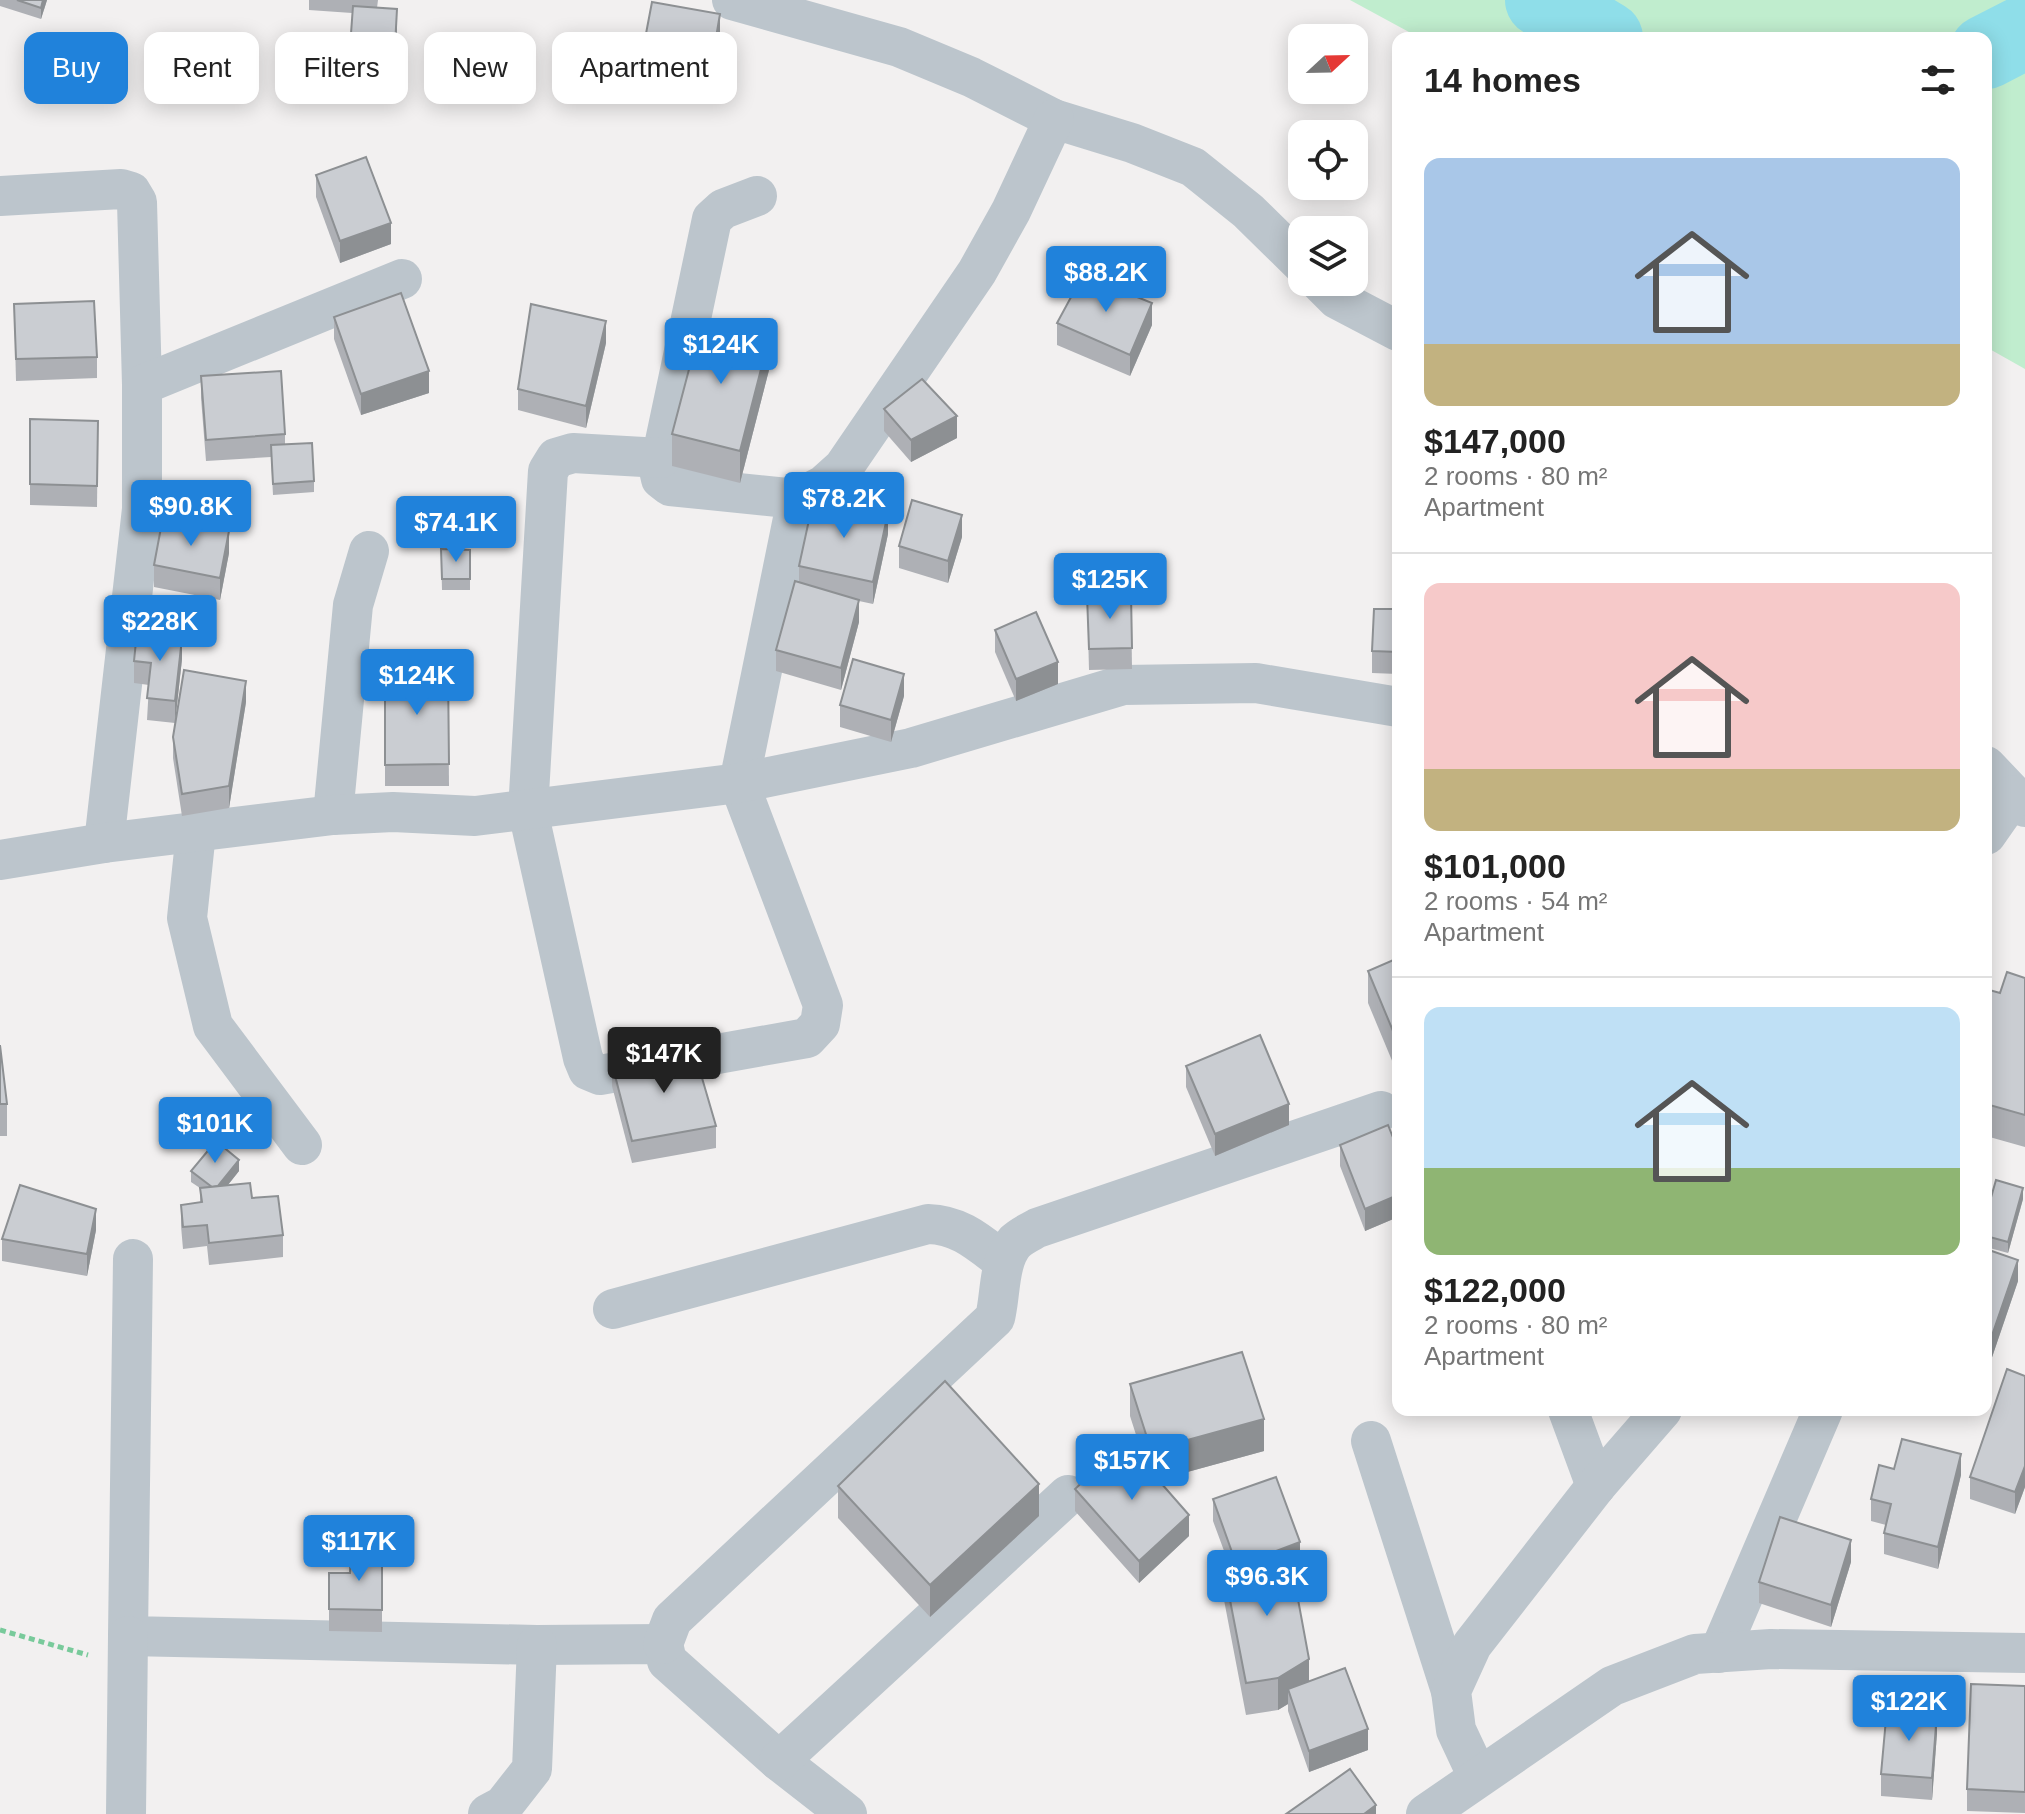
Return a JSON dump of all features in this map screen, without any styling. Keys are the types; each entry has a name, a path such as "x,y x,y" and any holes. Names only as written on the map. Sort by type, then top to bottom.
{"street":[{"path":"732,0 899,47 971,77 1054,119 1132,143 1193,167 1248,211 1288,250"},
{"path":"757,196 723,209 712,219 659,470 661,479 670,486 797,499 824,485 843,468 977,272 1011,211 1054,119"},
{"path":"0,196 121,189 131,192 137,202 142,509 104,843"},
{"path":"142,385 402,279"},
{"path":"1334,296 1392,328"},
{"path":"661,458 573,453 556,458 548,471 528,811 583,1058 588,1070 600,1075 807,1038 820,1024 823,1005 739,783 797,499"},
{"path":"333,815 353,605 369,551"},
{"path":"0,860 104,843 333,815 393,812 475,816 739,783 911,748 1123,685 1256,683 1392,706"},
{"path":"1992,772 2020,801 1992,829"},
{"path":"196,832 187,918 213,1026 302,1145"},
{"path":"847,1814 779,1761 667,1661 663,1644 672,1620 995,1318 1001,1297 1003,1261 1016,1241 1037,1228 1381,1111"},
{"path":"613,1309 928,1224 944,1224 965,1231 1003,1261"},
{"path":"126,1814 133,1259"},
{"path":"1570,1416 1596,1486"},
{"path":"1451,1691 1472,1645 1596,1486 1657,1416"},
{"path":"1719,1653 1820,1416"},
{"path":"1371,1441 1451,1691 1456,1730 1478,1777"},
{"path":"779,1761 1068,1495"},
{"path":"128,1651 663,1644"},
{"path":"488,1814 503,1806 532,1769 537,1645"},
{"path":"1426,1814 1612,1686 1695,1654 1771,1649 2025,1653"}],"path":[{"path":"0,1630 128,1651"}],"green space":[{"path":"1350,0 2025,0 2025,369 1992,350 1992,32 1409,32"}],"building":[{"path":"17,0 43,0 41,8"},
{"path":"652,2 720,14 717,32 646,32"},
{"path":"353,6 397,9 396,32 351,32"},
{"path":"366,157 391,223 340,241 316,175"},
{"path":"1083,275 1152,303 1130,355 1057,323"},
{"path":"401,293 429,371 361,394 334,317"},
{"path":"94,301 97,357 16,359 14,304"},
{"path":"531,304 606,321 586,406 518,389"},
{"path":"702,320 769,338 740,451 672,434"},
{"path":"281,371 285,434 206,440 201,376"},
{"path":"922,379 957,416 911,440 884,409"},
{"path":"30,419 98,421 97,486 30,484"},
{"path":"312,443 314,481 273,484 271,445"},
{"path":"814,497 888,513 873,582 799,566"},
{"path":"912,500 962,515 948,561 899,546"},
{"path":"163,517 229,531 220,578 154,565"},
{"path":"441,549 470,550 470,579 442,579"},
{"path":"795,581 859,600 841,668 776,650"},
{"path":"1131,594 1132,648 1089,649 1087,595"},
{"path":"1374,609 1392,609 1392,652 1372,651"},
{"path":"1036,612 1058,662 1016,679 995,630"},
{"path":"137,632 182,638 175,701 147,698 151,663 134,661"},
{"path":"853,659 904,674 891,720 840,705"},
{"path":"448,669 449,764 385,765 385,670"},
{"path":"184,670 246,681 229,786 182,794 173,737"},
{"path":"1392,961 1392,1029 1368,971"},
{"path":"2007,972 2025,978 2025,1115 1992,1106 1992,991 2000,993"},
{"path":"1260,1035 1289,1104 1215,1134 1186,1066"},
{"path":"0,1045 7,1104 0,1104"},
{"path":"693,1047 716,1126 632,1141 612,1064"},
{"path":"1388,1125 1392,1135 1392,1198 1365,1209 1340,1145"},
{"path":"216,1141 239,1160 218,1186 212,1187 191,1171"},
{"path":"1996,1180 2023,1188 2008,1242 1992,1238 1992,1194"},
{"path":"250,1183 252,1198 278,1196 283,1235 209,1243 207,1225 183,1227 181,1205 202,1202 200,1188"},
{"path":"20,1185 96,1209 87,1254 2,1239"},
{"path":"1992,1251 2018,1260 1992,1335"},
{"path":"1242,1352 1264,1419 1151,1450 1130,1384"},
{"path":"2007,1369 2025,1376 2025,1466 2015,1492 1970,1477"},
{"path":"945,1381 1039,1484 930,1585 838,1486"},
{"path":"1902,1439 1961,1454 1938,1547 1884,1533 1891,1504 1871,1499 1879,1465 1894,1469"},
{"path":"1125,1442 1189,1515 1139,1561 1075,1489"},
{"path":"1276,1477 1300,1542 1237,1566 1213,1499"},
{"path":"1780,1517 1851,1540 1831,1605 1759,1582"},
{"path":"351,1549 382,1549 382,1610 329,1609 329,1573 350,1573"},
{"path":"1290,1556 1309,1659 1278,1678 1246,1683 1224,1569"},
{"path":"1345,1668 1368,1729 1309,1751 1288,1689"},
{"path":"1971,1684 2025,1686 2025,1792 1967,1789"},
{"path":"1887,1708 1937,1712 1932,1778 1881,1774"},
{"path":"1350,1769 1376,1805 1364,1814 1286,1814"}],"waterway":[{"path":"1542,0 1596,32"},
{"path":"1992,49 2025,32"}]}
